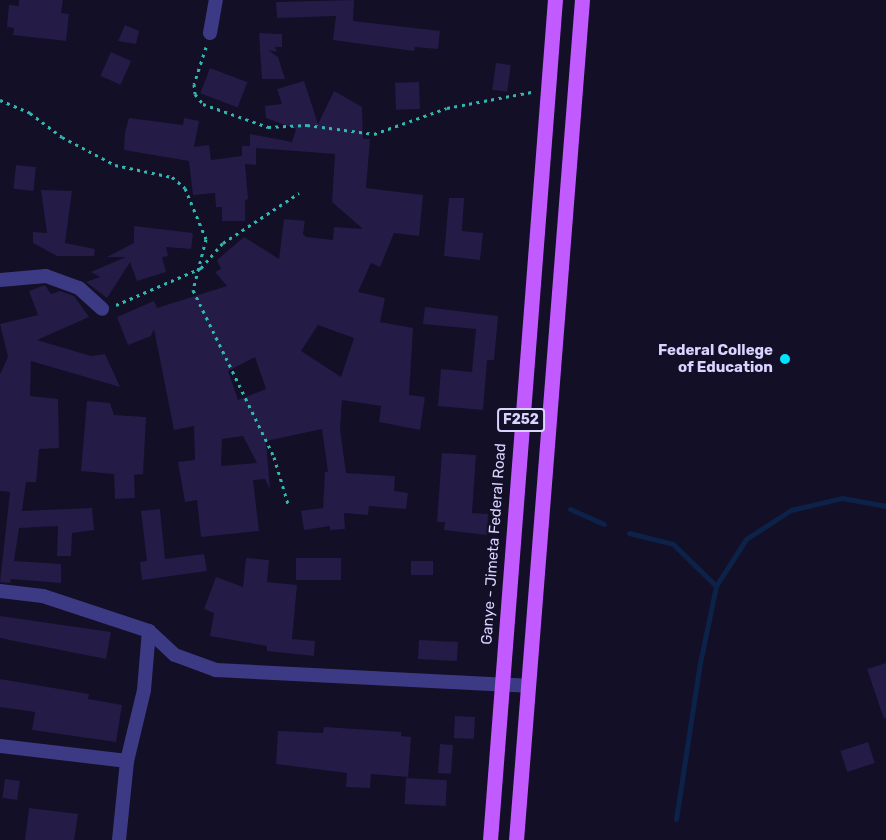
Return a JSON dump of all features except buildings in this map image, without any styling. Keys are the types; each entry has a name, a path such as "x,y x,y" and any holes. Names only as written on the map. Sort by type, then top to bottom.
{"main road":[{"name":"Ganye - Jimeta Federal Road","path":"490,840 555,0"},
{"name":"F252","path":"516,840 582,0"}],"street":[{"path":"210,33 216,0"},
{"path":"0,280 46,276 79,288 102,309"},
{"path":"0,591 43,596 149,631 175,654 216,669 528,686"},
{"path":"119,840 127,761 144,690 149,631"},
{"path":"0,746 127,761"}],"path":[{"path":"210,33 194,84 195,94 203,104 268,126 307,125 374,134 447,108 549,90"},
{"path":"0,100 30,113 62,137 115,165 172,177 185,188 206,240 201,268 193,290 274,457 289,507"},
{"path":"102,309 201,268 223,243 299,193"}],"waterway":[{"path":"676,819 700,663 716,586 746,539 791,510 842,498 886,506"},
{"path":"570,509 604,524"},
{"path":"629,533 673,544 716,586"}],"place":[{"name":"Federal College of Education","path":"785,359"}]}
